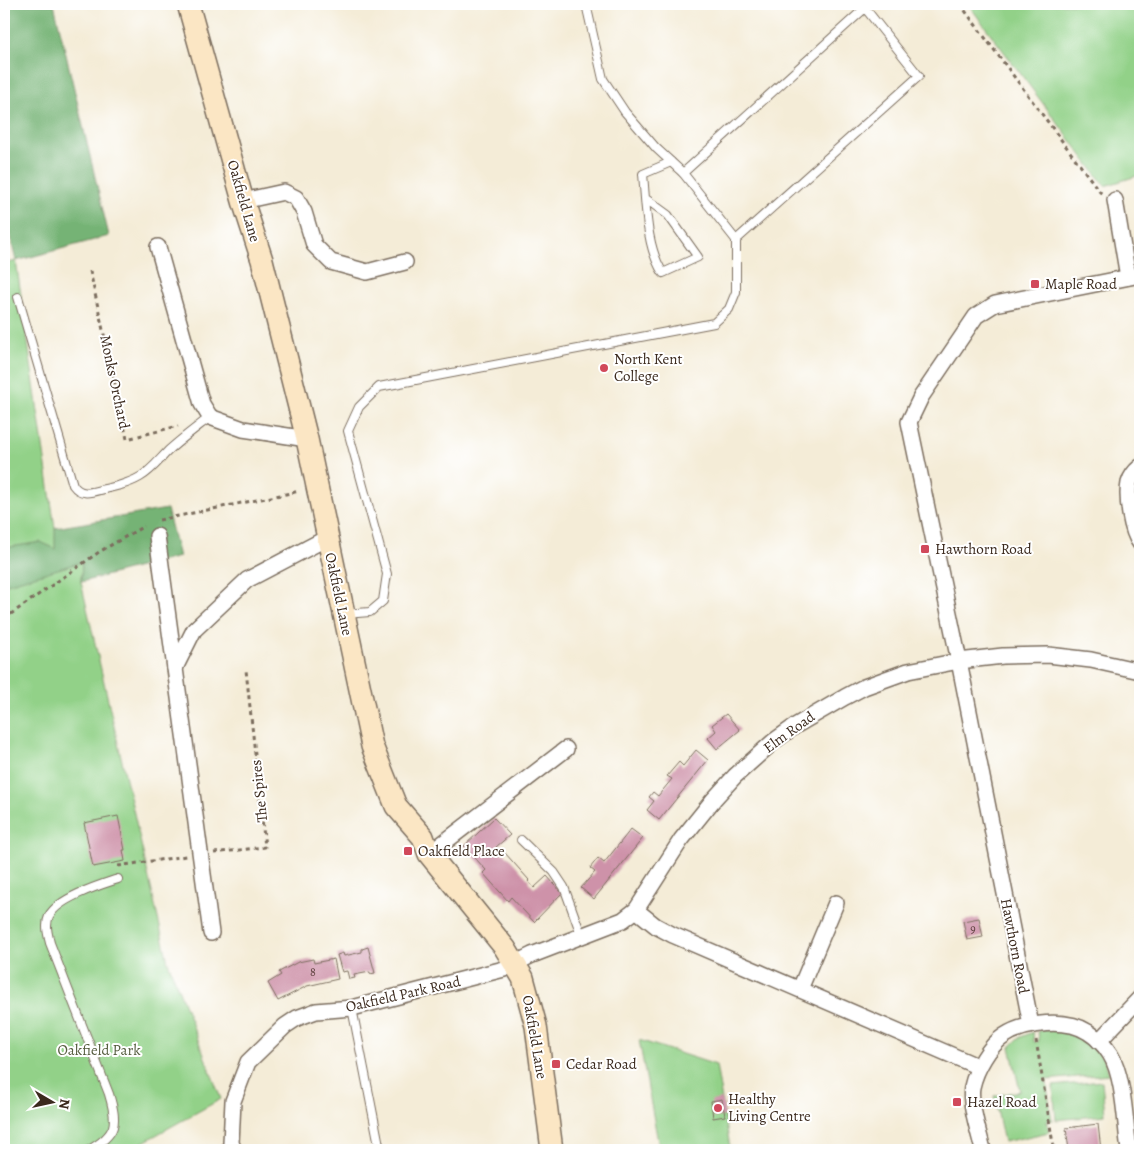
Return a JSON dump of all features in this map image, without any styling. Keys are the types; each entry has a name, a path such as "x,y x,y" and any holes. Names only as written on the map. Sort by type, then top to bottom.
{"street":[{"name":"Oakfield Lane","path":"191,5 243,201 262,260 307,440 372,746 396,806 423,837 429,854 505,948 524,982 536,1026 552,1150"},
{"path":"243,201 284,192 296,198 304,212 314,245 331,262 367,272 405,262"},
{"path":"959,661 909,422 921,397 976,316 995,304 1134,276 1115,200"},
{"path":"158,247 202,404 210,417 242,429 307,440"},
{"path":"1140,467 1132,476 1128,493 1133,530 1140,543"},
{"path":"157,536 211,933"},
{"path":"175,668 194,630 247,580 327,538"},
{"name":"Elm Road","path":"515,963 617,923 636,910 676,848 701,814 735,776 774,741 812,715 864,687 908,671 959,661 1013,655 1048,655 1091,660 1140,671"},
{"name":"Hawthorn Road","path":"959,661 1031,1026"},
{"path":"429,854 566,749"},
{"path":"800,989 836,903"},
{"path":"636,910 656,926 668,932 979,1067"},
{"name":"Oakfield Park Road","path":"234,1150 232,1143 233,1101 248,1062 279,1031 297,1018 316,1011 352,1008 500,971 515,963"},
{"path":"1098,1041 1140,998"},
{"path":"983,1150 972,1100 972,1087 979,1067 992,1046 1004,1036 1031,1026 1052,1023 1071,1025 1088,1032 1110,1054 1118,1073 1129,1150"}],"lane":[{"path":"343,614 370,612 383,601 388,574 348,431 359,407 379,387 714,323 729,309 736,292 736,240 683,173 656,148 624,112 603,78 586,4"},
{"path":"683,173 864,6 919,76 736,240"},
{"path":"646,199 668,215 698,257 663,273 657,263 648,223 643,174 671,162"},
{"path":"18,297 62,450 76,490 92,492 129,483 140,478 210,417"},
{"path":"521,840 554,872 564,887 582,937"},
{"path":"89,1150 104,1142 112,1130 114,1112 109,1094 50,944 47,929 49,916 56,908 88,890 118,879"},
{"path":"352,1008 380,1150"}],"path":[{"path":"960,4 1100,192 1115,200"},
{"name":"Monks Orchard","path":"90,271 127,439 182,424"},
{"name":"The Spires","path":"200,854 265,847 246,670"},
{"path":"116,866 200,854"},
{"path":"1031,1026 1036,1036 1054,1150"}],"green space":[{"path":"4,4 54,4 109,236 16,261 4,211"},
{"path":"968,4 1140,4 1140,175 1105,186"},
{"name":"Oakfield Park","path":"16,261 55,528 75,546 80,555 81,582 168,962 221,1099 129,1150 4,1150 4,264"},
{"path":"167,509 179,557 81,582 82,562 4,585 4,548 41,542 55,549 55,528"},
{"path":"1051,1030 1079,1038 1095,1048 1106,1064 1109,1074 1046,1080 1052,1120 1047,1121 1049,1132 1004,1142 994,1096 1020,1091 1010,1047 1019,1038 1033,1032 1034,1042 1039,1041 1038,1031"},
{"path":"639,1040 716,1065 730,1147 711,1150 662,1150 659,1147"},
{"path":"1102,1081 1105,1115 1056,1120 1053,1086"}],"building":[{"path":"726,714 740,730 717,749 708,738 716,731 712,725"},
{"path":"696,750 708,760 659,820 647,810 654,801 649,797 653,792 658,796 672,779 667,776 679,762 683,766"},
{"path":"118,816 125,850 123,850 125,861 93,867 84,823"},
{"path":"494,818 510,835 496,847 503,854 505,853 534,888 547,876 562,893 534,922 511,897 508,901 483,873 486,870 464,846"},
{"path":"631,829 643,838 594,899 581,888 595,872 590,868 598,858 604,863"},
{"path":"979,918 983,937 967,940 963,921"},
{"path":"368,947 375,973 354,975 355,978 349,979 347,971 342,972 337,955 343,953 344,956 362,952 362,949"},
{"path":"313,959 314,963 334,959 338,979 307,986 278,1001 268,983 281,975 279,972 298,962"},
{"name":"Healthy Living Centre","path":"722,1099 725,1116 713,1118 711,1101"},
{"path":"1098,1124 1101,1150 1069,1150 1066,1128"}],"place":[{"name":"Maple Road","path":"1035,284"},
{"name":"North Kent College","path":"604,368"},
{"name":"Hawthorn Road","path":"925,549"},
{"name":"Oakfield Place","path":"408,851"},
{"name":"Cedar Road","path":"556,1064"},
{"name":"Hazel Road","path":"957,1102"},
{"name":"Healthy Living Centre","path":"718,1108"}]}
